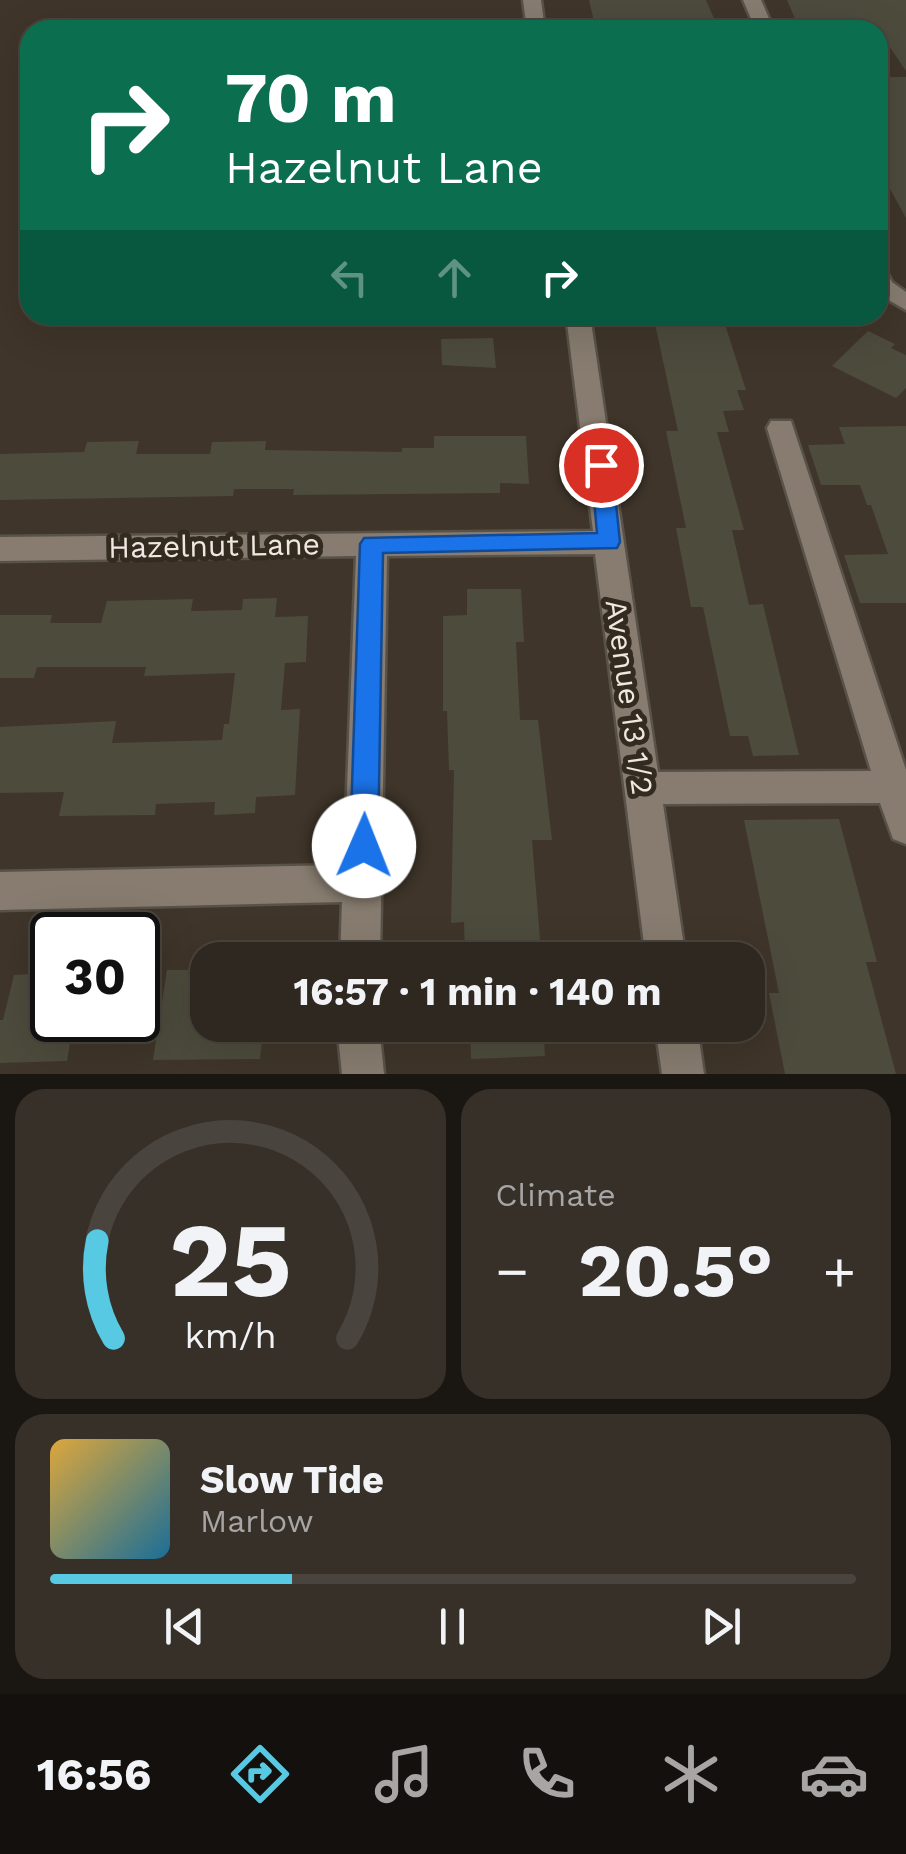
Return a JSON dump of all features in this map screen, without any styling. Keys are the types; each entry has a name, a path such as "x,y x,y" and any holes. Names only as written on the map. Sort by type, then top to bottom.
{"street":[{"name":"Avenue 13 1/2","path":"579,325 663,942"},
{"path":"781,428 906,827"},
{"name":"Hazelnut Lane","path":"0,549 609,542"},
{"path":"361,942 372,544"},
{"path":"641,788 894,788"},
{"path":"0,891 363,884"},
{"path":"359,1042 362,1074"},
{"path":"678,1042 683,1074"}],"building":[{"path":"589,0 706,0 715,20 594,20"},
{"path":"787,0 906,0 906,71 888,45 888,20 796,20"},
{"path":"888,77 906,77 906,218 888,185"},
{"path":"655,325 725,325 746,390 737,390 744,410 723,411 729,432 717,432 744,530 732,530 749,605 763,604 799,755 753,756 748,736 730,736 703,607 691,607 676,528 686,528 666,431 678,431"},
{"path":"868,331 895,344 891,348 906,355 906,388 896,398 832,366"},
{"path":"493,338 496,368 442,365 441,339"},
{"path":"906,426 906,603 860,603 844,555 888,554 860,485 821,485 808,445 845,444 839,427"},
{"path":"434,436 526,436 529,484 500,483 500,493 293,495 294,489 234,489 233,496 0,500 0,454 84,452 87,442 139,441 136,454 210,454 212,442 266,441 265,450 402,452 402,448 434,448"},
{"path":"467,589 521,589 524,642 516,642 520,720 538,720 552,840 532,840 540,942 465,942 464,922 451,923 454,770 449,770 447,711 443,711 443,616 467,615"},
{"path":"277,598 275,617 308,616 306,662 285,663 281,710 300,709 295,795 256,797 255,813 214,815 215,802 156,804 155,815 59,816 64,792 0,793 0,727 116,721 112,743 222,740 224,724 229,724 235,673 144,676 146,667 37,667 34,678 0,678 0,615 52,615 50,623 101,623 107,601 193,599 191,611 242,610 243,599"},
{"path":"839,819 877,962 866,962 896,1074 785,1074 769,993 779,993 744,820"},
{"path":"167,970 190,970 190,1042 262,1042 260,1059 153,1060 156,1042 160,1042"},
{"path":"30,974 30,1042 70,1042 67,1061 0,1063 0,1020 14,975"},
{"path":"470,1042 544,1042 545,1056 471,1059"}],"route":[{"path":"364,846 372,544 609,542 601,465"}]}
